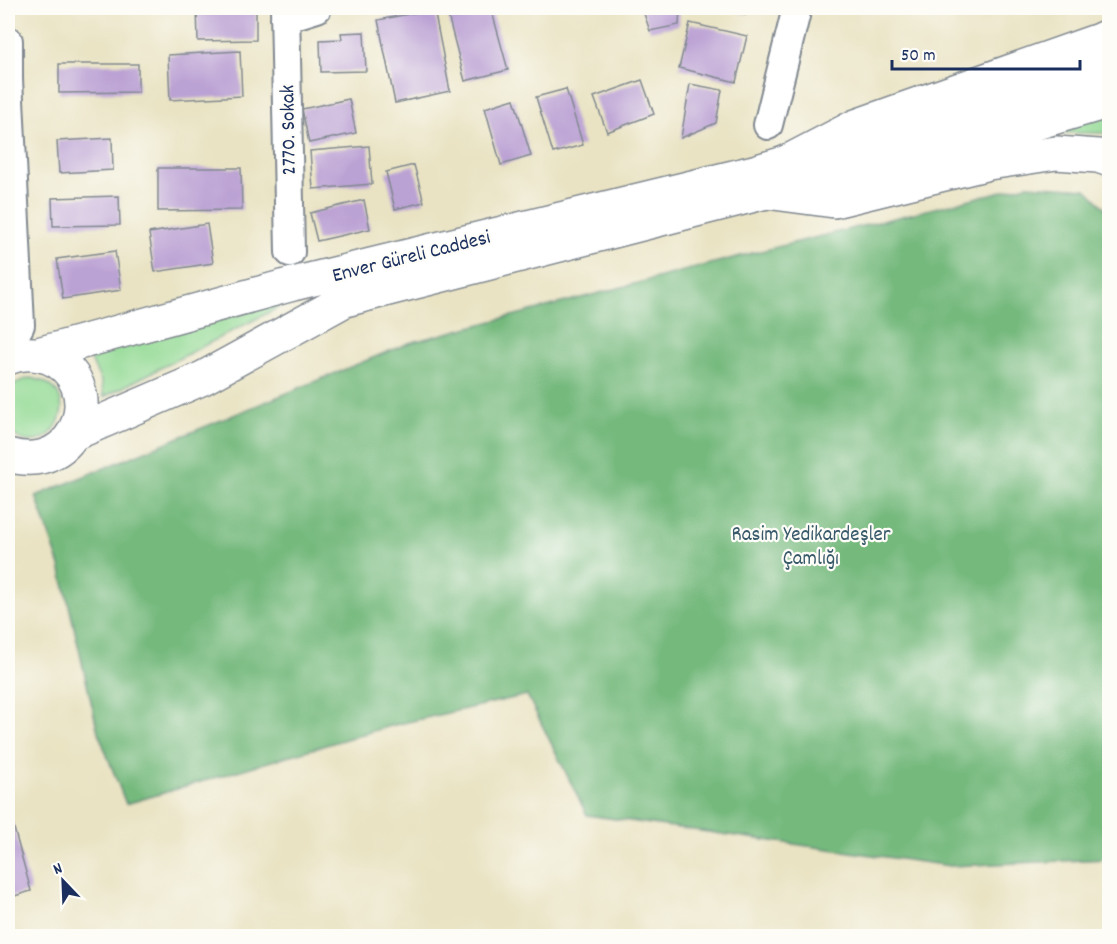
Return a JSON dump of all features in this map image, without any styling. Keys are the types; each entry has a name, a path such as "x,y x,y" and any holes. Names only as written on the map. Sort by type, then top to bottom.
{"main road":[{"path":"785,163 856,126 1110,35"},
{"path":"785,163 1110,68"},
{"name":"Enver Güreli Caddesi","path":"13,460 39,458 52,453 64,445 73,434 203,378 345,300 975,141 1110,101"},
{"path":"766,192 834,201 988,163 1056,153 1098,156 1110,160"},
{"name":"Enver Güreli Caddesi","path":"18,346 293,284 785,163"},
{"path":"18,346 54,360 68,370 77,385 81,401 80,418 73,434"}],"street":[{"path":"285,13 317,8"},
{"path":"768,125 797,8"},
{"name":"2770. Sokak","path":"285,13 290,252"},
{"path":"8,41 18,346"}],"green space":[{"path":"1109,78 1109,133 1057,133"},
{"name":"Rasim Yedikardeşler Çamlığı","path":"1027,185 1086,189 1109,212 1109,859 950,866 587,815 527,695 390,726 126,804 98,732 60,566 36,496 409,343 733,258"},
{"path":"324,284 104,397 101,381 85,348"},
{"path":"30,378 49,384 59,396 62,409 58,423 50,434 38,440 23,440 8,430 8,389"}],"building":[{"path":"197,8 256,8 256,40 198,41"},
{"path":"446,8 491,8 508,70 465,81"},
{"path":"642,8 680,8 679,25 650,31"},
{"path":"722,8 748,8 746,14"},
{"path":"434,9 450,91 395,103 378,20"},
{"path":"690,23 747,36 736,82 679,68"},
{"path":"364,32 366,71 321,72 320,40 342,39 341,33"},
{"path":"240,51 242,96 170,100 168,55"},
{"path":"59,64 138,64 138,92 59,93"},
{"path":"642,80 654,114 607,132 594,97"},
{"path":"690,84 722,90 716,123 681,138"},
{"path":"566,89 583,145 553,153 536,97"},
{"path":"349,99 356,133 309,143 302,109"},
{"path":"514,99 531,156 501,165 485,108"},
{"path":"112,138 113,170 59,173 57,141"},
{"path":"369,146 372,184 313,189 310,151"},
{"path":"414,165 424,202 395,209 386,172"},
{"path":"158,168 241,168 242,210 158,211"},
{"path":"119,196 120,225 53,226 52,198"},
{"path":"364,200 370,229 317,241 310,213"},
{"path":"207,224 213,263 155,272 149,233"},
{"path":"115,251 121,290 63,299 57,259"},
{"path":"12,821 31,891 8,898 8,823"}]}
